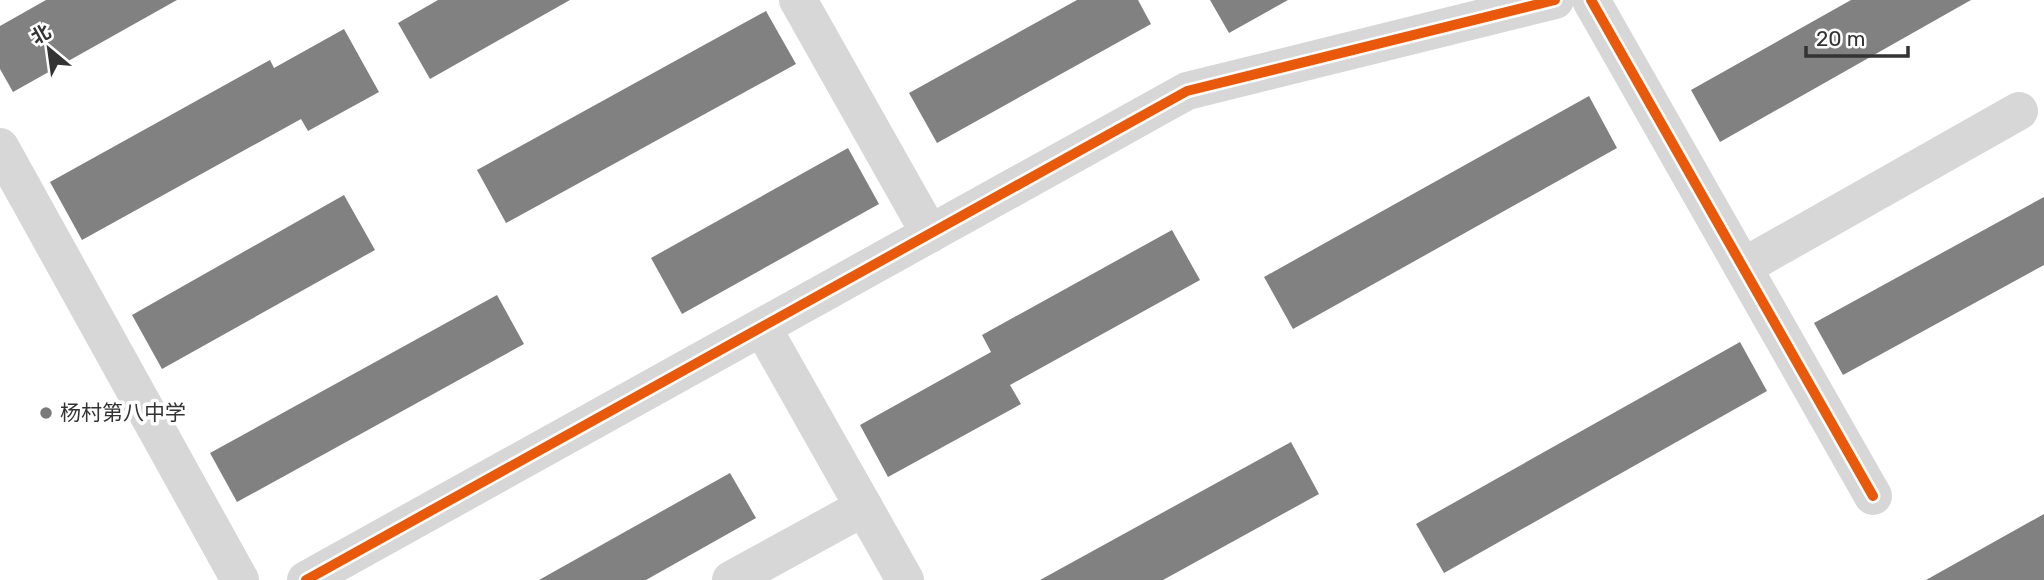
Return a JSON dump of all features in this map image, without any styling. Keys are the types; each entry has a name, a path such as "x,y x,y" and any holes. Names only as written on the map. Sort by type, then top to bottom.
{"street":[{"path":"798,0 930,234"},
{"path":"306,580 1187,91 1555,0"},
{"path":"1591,0 1873,496"},
{"path":"1743,267 2019,111"},
{"path":"0,147 240,580"},
{"path":"762,327 905,580"},
{"path":"731,580 864,507"}],"building":[{"path":"46,0 177,0 13,92 0,69 0,26"},
{"path":"438,0 570,0 430,79 398,23"},
{"path":"1077,0 1138,0 1151,24 937,143 909,93"},
{"path":"1210,0 1288,0 1229,33"},
{"path":"1851,0 1971,0 1720,142 1691,90"},
{"path":"766,11 796,64 506,223 477,170"},
{"path":"344,29 379,92 308,131 301,119 82,240 50,182 270,60 274,68"},
{"path":"1589,96 1617,148 1293,329 1264,277"},
{"path":"848,148 879,204 682,314 651,258"},
{"path":"344,195 375,250 162,369 132,315"},
{"path":"2044,197 2044,265 1843,375 1814,323"},
{"path":"1172,230 1200,280 1010,385 1021,404 888,477 860,425 991,352 982,335"},
{"path":"497,295 524,344 237,502 210,453"},
{"path":"1740,342 1767,391 1444,573 1416,524"},
{"path":"1291,442 1319,494 1163,580 1040,580"},
{"path":"730,473 756,518 646,580 539,580"},
{"path":"2044,514 2044,580 1926,580"}],"cycle path":[{"path":"306,580 1187,91 1555,0"},
{"path":"1591,0 1873,496"}],"place":[{"name":"杨村第八中学","path":"46,413"}]}
